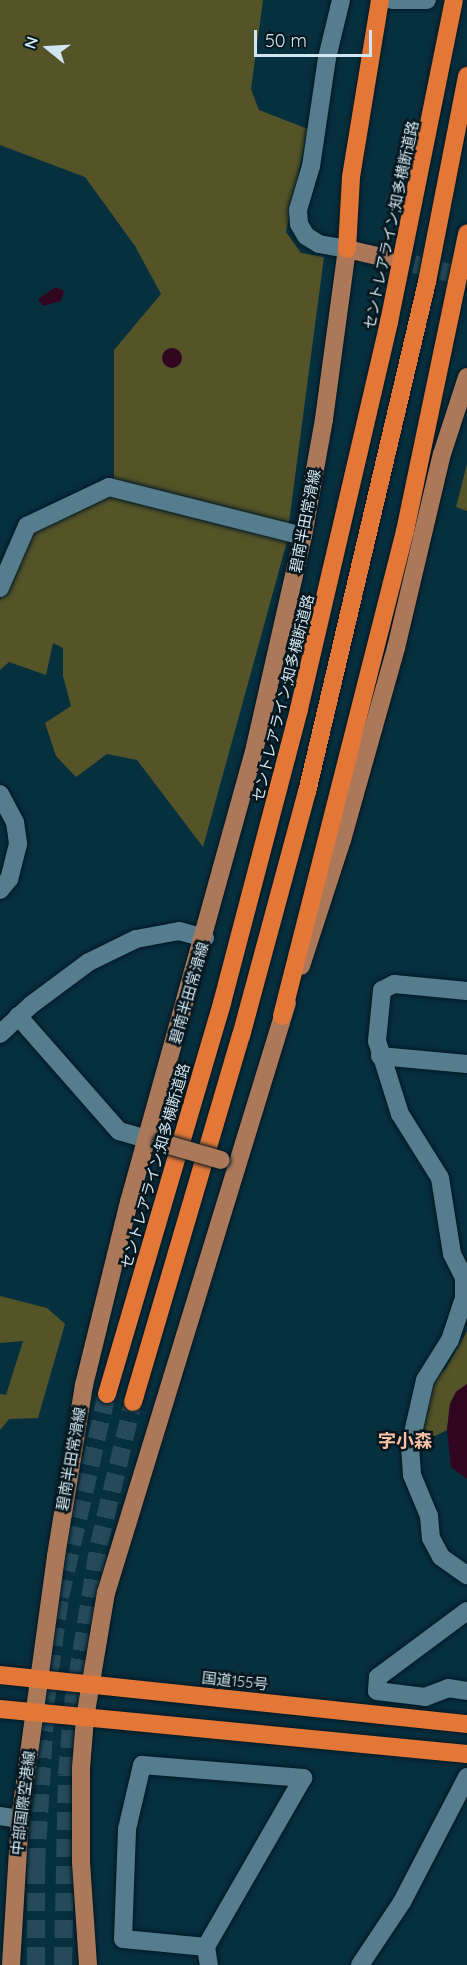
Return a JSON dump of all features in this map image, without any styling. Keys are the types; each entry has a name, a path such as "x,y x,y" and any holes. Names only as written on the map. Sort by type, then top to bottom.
{"highway":[{"path":"347,249 352,166 381,0"},
{"name":"セントレアライン;知多横断道路","path":"107,1394 222,1003 293,731 390,322 454,0"},
{"path":"133,1402 241,1036 307,792 419,315 467,76"},
{"path":"282,1016 402,543 467,233"},
{"name":"国道155号","path":"0,1675 467,1724"},
{"path":"0,1709 467,1754"}],"main road":[{"path":"347,249 386,258"},
{"name":"碧南半田常滑線","path":"34,1713 84,1385 154,1141 255,747 303,536 324,418 347,249"},
{"path":"88,1965 81,1862 85,1718 120,1542 229,1162 342,840 396,648 442,454 467,377"},
{"path":"154,1141 229,1162"},
{"name":"中部国際空港線","path":"10,1965 20,1819 34,1713"}],"street":[{"path":"341,0 327,58 311,166 298,210 299,224 306,236 319,244 347,249"},
{"path":"392,0 427,0"},
{"path":"0,588 27,526 109,487 303,536"},
{"path":"0,794 15,822 18,844 9,879 0,890"},
{"path":"0,1034 18,1016 89,962 136,939 179,931 205,938"},
{"path":"467,992 394,984 382,990 377,1041 400,1114 440,1178 452,1254 464,1278 464,1298 450,1340 425,1380 410,1446 412,1475 429,1516 431,1538 441,1557 467,1575"},
{"path":"18,1016 119,1131 154,1141"},
{"path":"380,1056 467,1064"},
{"path":"467,1611 378,1677 377,1691 424,1697 448,1688 467,1691"},
{"path":"142,1765 303,1778 252,1868 208,1956 123,1939 127,1829 142,1765"},
{"path":"360,1965 402,1902 467,1777"},
{"path":"0,1816 20,1819"}],"shaded area":[{"path":"0,0 263,0 251,89 259,110 308,129 286,232 301,253 324,257 286,545 203,847 137,760 107,754 76,777 56,756 45,723 71,706 63,676 63,648 53,643 46,675 9,662 0,670 0,600 33,525 114,493 114,350 161,294 135,246 85,177 0,145"},
{"path":"56,287 64,291 61,301 43,306 38,299"},
{"path":"172,348 179,351 182,358 179,365 172,368 165,365 162,358 165,351"},
{"path":"467,464 467,511 456,507"},
{"path":"0,1296 47,1308 65,1324 38,1418 9,1419 0,1430 0,1394 6,1395 23,1341 0,1343"},
{"path":"467,1331 467,1384 456,1392 450,1404 447,1430 435,1436 422,1433 430,1384 446,1368"},
{"path":"467,1384 467,1479 451,1467 447,1430 450,1404 456,1392"}],"tunnel":[{"path":"388,258 467,277"},
{"path":"36,1965 36,1866 46,1699 60,1597 107,1394"},
{"path":"63,1965 67,1775 73,1704 99,1544 133,1402"}],"district":[{"name":"字小森","path":"405,1441"}]}
